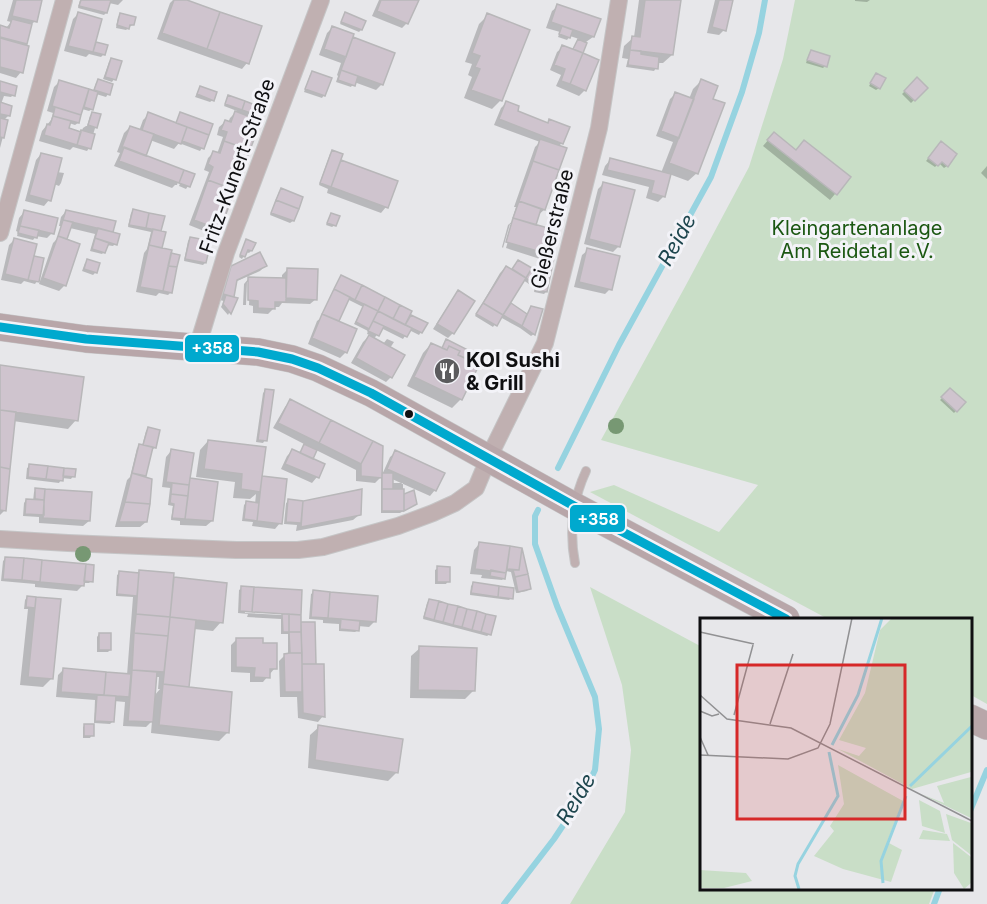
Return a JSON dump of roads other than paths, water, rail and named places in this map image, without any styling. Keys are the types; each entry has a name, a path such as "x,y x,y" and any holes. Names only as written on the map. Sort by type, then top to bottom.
{"main road":[{"path":"0,327 86,339 258,352 292,359 318,368 371,393 532,483 784,618"},
{"path":"972,719 987,726"}],"street":[{"path":"0,233 64,0"},
{"name":"Fritz-Kunert-Straße","path":"197,348 226,253 321,0"},
{"name":"Gießerstraße","path":"0,539 236,550 298,550 323,547 398,526 455,503 476,488 545,343 599,128 619,0"}],"lane":[{"path":"575,563 569,503 586,471"}],"waterway":[{"name":"Reide","path":"558,468 619,345 711,177 742,92 759,33 765,0"},
{"name":"Reide","path":"504,904 554,839 582,797 595,770 599,729 595,697 557,606 535,544 535,516 538,510"},
{"path":"972,806 987,770"},
{"path":"934,904 940,889"}],"place":[{"name":"KOI Sushi & Grill","path":"447,371"}],"park label":[{"name":"Kleingartenanlage Am Reidetal e.V.","path":"857,240"}]}
